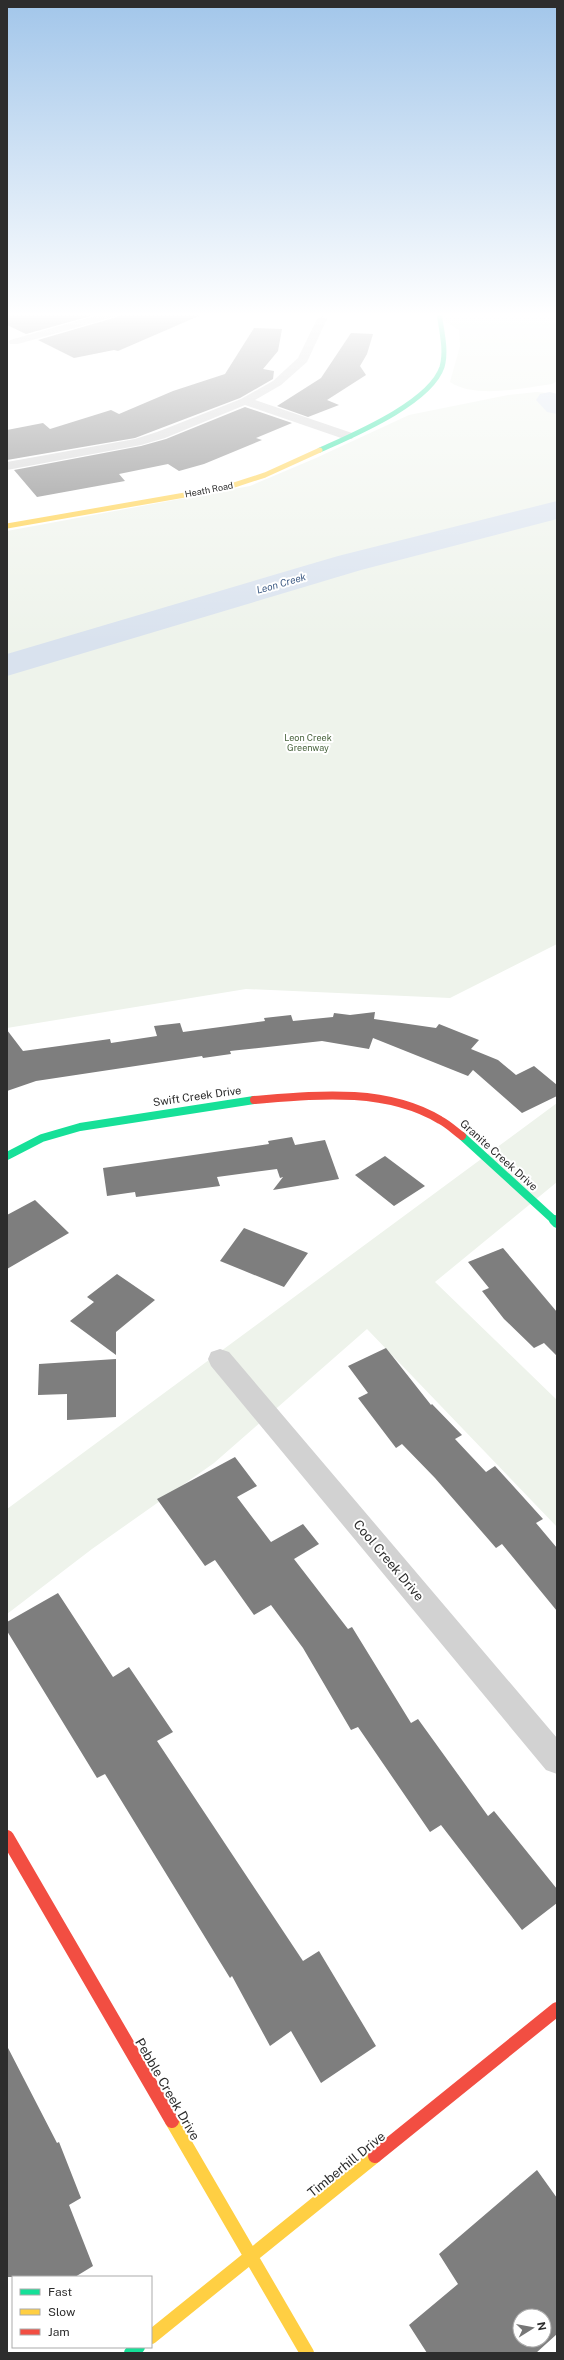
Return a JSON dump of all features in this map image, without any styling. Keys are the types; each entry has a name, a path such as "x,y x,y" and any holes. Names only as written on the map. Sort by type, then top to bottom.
{"street":[{"path":"7,466 137,442 161,435 193,422"},
{"path":"307,422 348,436"},
{"name":"Heath Road","path":"7,526 225,488 264,475 377,422"},
{"name":"Swift Creek Drive","path":"7,1156 42,1138 80,1126 244,1101 328,1095 398,1102"},
{"name":"Granite Creek Drive","path":"398,1102 426,1113 458,1132 557,1223"},
{"name":"Cool Creek Drive","path":"220,1360 557,1760"},
{"name":"Pebble Creek Drive","path":"7,1837 307,2353"},
{"name":"Timberhill Drive","path":"152,2336 251,2258 557,2009"}],"green space":[{"name":"Leon Creek Greenway","path":"394,422 557,422 557,944 450,998 246,989 7,1028 7,531 250,486 316,458"},
{"path":"557,1103 557,1182 435,1282 557,1400 557,1527 367,1329 214,1463 92,1549 7,1614 7,1509"}],"building":[{"path":"72,422 177,422 135,438 7,460 7,430 43,423 50,429"},
{"path":"208,422 292,423 256,438 262,440 204,464 179,471 168,464 119,474 125,481 37,497 14,470 141,446 166,439"},
{"path":"375,1012 374,1019 436,1028 439,1024 479,1040 471,1049 498,1060 516,1075 534,1066 557,1085 557,1096 522,1113 473,1070 468,1076 373,1038 369,1049 322,1041 230,1051 231,1054 203,1058 202,1056 36,1081 7,1091 7,1030 23,1051 110,1039 111,1043 157,1036 154,1026 180,1023 183,1032 265,1021 264,1018 291,1015 293,1021 333,1017 334,1013 350,1015"},
{"path":"292,1137 295,1145 325,1140 339,1179 273,1190 283,1177 280,1178 277,1169 217,1177 220,1186 136,1197 135,1192 107,1196 103,1168 269,1144 268,1141"},
{"path":"385,1156 425,1186 394,1206 355,1175"},
{"path":"35,1200 69,1233 7,1269 7,1215"},
{"path":"244,1228 308,1253 284,1287 220,1261"},
{"path":"503,1248 557,1312 557,1356 544,1343 534,1348 504,1319 482,1291 489,1288 468,1262"},
{"path":"117,1274 155,1300 116,1332 116,1355 70,1321 94,1302 87,1297"},
{"path":"386,1348 431,1405 432,1404 462,1435 455,1439 486,1472 495,1466 543,1519 536,1523 557,1548 557,1611 502,1544 496,1548 435,1478 402,1444 396,1448 358,1398 368,1393 348,1366"},
{"path":"116,1359 116,1417 67,1420 67,1394 38,1395 39,1364"},
{"path":"235,1457 257,1486 237,1497 271,1542 303,1524 319,1544 294,1559 348,1629 352,1627 411,1723 418,1719 488,1816 494,1811 557,1889 557,1903 522,1930 441,1825 430,1832 358,1727 351,1730 303,1648 271,1605 254,1615 215,1560 205,1566 157,1499"},
{"path":"58,1593 113,1677 129,1667 173,1732 157,1741 303,1961 319,1951 376,2046 321,2083 291,2031 270,2046 232,1976 230,1978 105,1774 97,1778 7,1631 7,1622"},
{"path":"7,2046 57,2143 59,2142 81,2198 69,2205 93,2266 77,2276 7,2277"},
{"path":"537,2170 557,2198 557,2334 552,2339 552,2308 512,2308 512,2348 542,2348 536,2353 427,2353 409,2325 458,2284 439,2254"}],"waterway":[{"name":"Leon Creek","path":"7,665 280,582 487,526 557,510"}],"traffic: fast":[{"path":"320,450 377,422"},
{"path":"7,1156 42,1138 80,1127 254,1100"},
{"path":"462,1136 557,1223"},
{"path":"131,2353 137,2348"}],"traffic: slow":[{"path":"7,526 225,488 265,475 320,450"},
{"path":"172,2121 307,2353"},
{"path":"152,2336 375,2156"}],"traffic: jam":[{"path":"254,1100 308,1096 336,1096 363,1097 390,1101 416,1108 440,1120 462,1136"},
{"path":"7,1837 172,2121"},
{"path":"375,2156 557,2009"}]}
